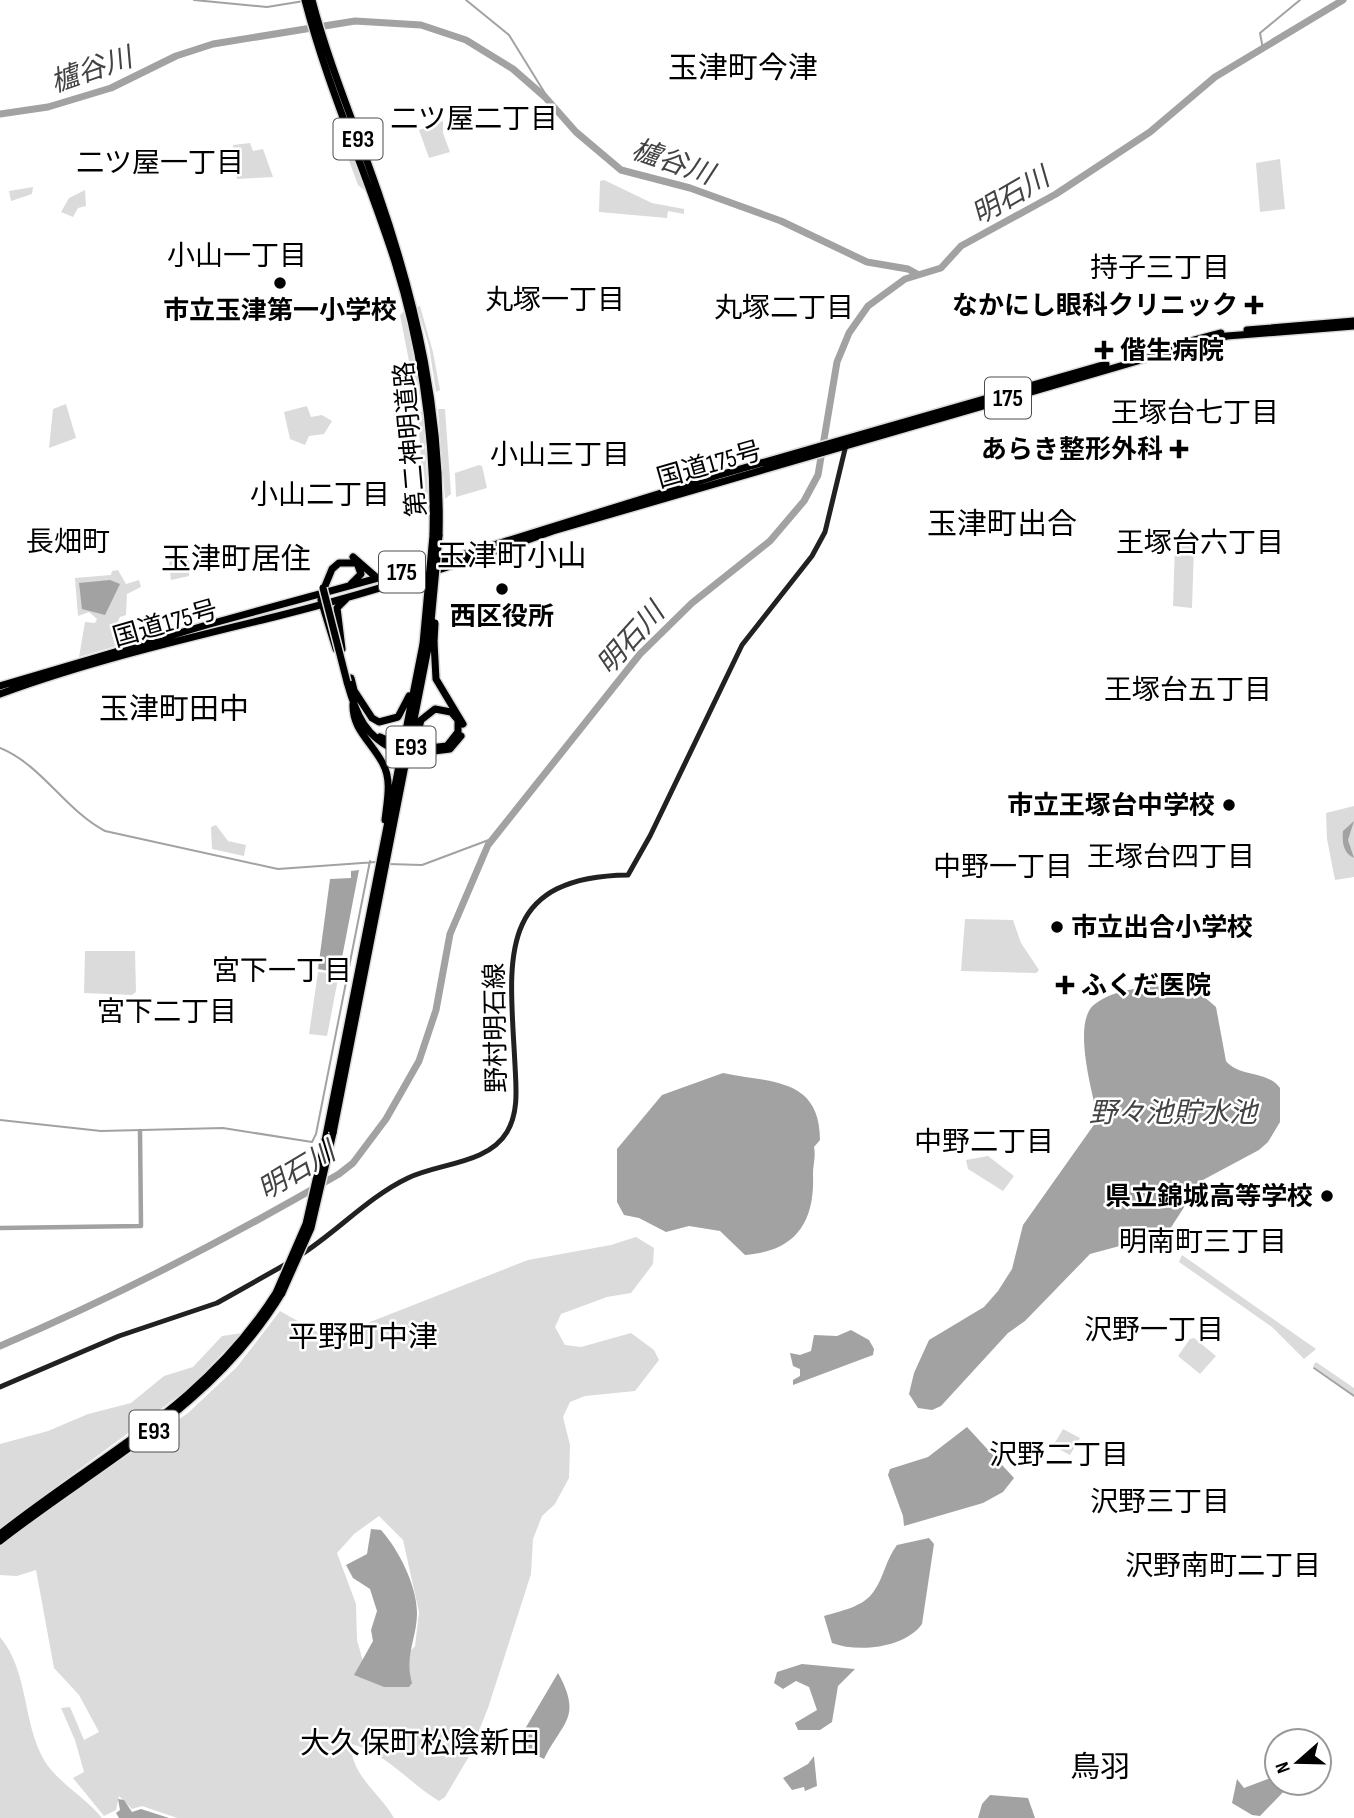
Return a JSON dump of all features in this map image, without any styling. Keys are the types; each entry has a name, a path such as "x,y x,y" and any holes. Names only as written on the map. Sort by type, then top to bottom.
{"highway":[{"name":"第二神明道路","path":"305,0 375,192 411,308 430,411 437,566 428,643 406,770 378,878 379,888"},
{"name":"第二神明道路","path":"312,0 337,88"},
{"name":"国道175号","path":"0,687 323,593 356,593 465,563 573,525 836,446 1227,336 1354,324"},
{"name":"国道175号","path":"0,694 323,593 331,593 803,456"},
{"name":"第二神明道路","path":"0,1541 163,1424 205,1390 247,1345 279,1293 311,1228 379,888 414,687 428,643 436,535"},
{"path":"341,653 331,638 323,593 327,568 344,558 353,557 362,561 377,578"},
{"path":"331,593 356,581 361,574 356,563 339,563 331,569 323,593 349,680 353,715 359,731 383,764 387,775 385,850"},
{"path":"341,653 342,640 337,608 341,601 356,593"},
{"path":"406,770 421,720 435,709 451,712 459,726 454,739 447,746 419,751 450,749 460,740 463,727 460,715 436,679 428,643"},
{"path":"349,680 368,725 384,740 398,748 376,740 365,729 353,704"},
{"path":"355,692 372,718 379,722 388,722 398,717 414,687"},
{"name":"第二神明道路","path":"0,1534 160,1419 201,1385 242,1342 279,1293"}],"main road":[{"name":"野村明石線","path":"0,1387 119,1336 238,1293 307,1251 406,1179 432,1168 475,1157 498,1143 514,1117 516,1103 510,977 518,932 530,911 556,888 580,878 628,875 650,836 742,645 812,556 825,533 847,443"}],"shaded area":[{"path":"443,121 443,133 450,152 429,158 419,130"},
{"path":"336,125 342,125 368,193 358,185"},
{"path":"250,143 253,151 263,149 273,177 237,179 233,145"},
{"path":"1280,159 1285,209 1260,212 1256,163"},
{"path":"604,180 652,203 684,209 684,214 668,211 667,218 599,212 600,181"},
{"path":"33,187 32,194 11,201 9,191"},
{"path":"85,190 86,206 78,208 73,217 61,212 69,198"},
{"path":"420,306 433,352 440,390 436,392 429,346 417,307"},
{"path":"405,310 420,395 415,392 400,315"},
{"path":"66,404 76,438 49,448 53,409"},
{"path":"307,406 311,417 322,415 332,421 324,434 309,436 305,445 290,439 284,412"},
{"path":"438,409 445,409 451,494 445,499"},
{"path":"423,411 428,494 423,492 418,413"},
{"path":"482,466 487,488 456,497 455,473"},
{"path":"1175,544 1194,546 1192,608 1173,606"},
{"path":"189,554 189,576 171,580 169,562"},
{"path":"118,570 126,584 139,580 141,587 127,594 126,615 120,617 115,627 126,643 79,657 85,622 95,623 97,619 89,612 78,616 75,578 111,575 112,571"},
{"path":"1354,806 1354,877 1335,880 1327,839 1326,813"},
{"path":"216,825 228,841 246,845 244,856 212,849 211,827"},
{"path":"965,919 1013,920 1021,943 1039,970 1036,973 961,971"},
{"path":"85,951 135,951 136,992 132,995 84,993"},
{"path":"318,972 339,974 327,1036 309,1034"},
{"path":"988,1156 1014,1176 1003,1191 968,1169 966,1160"},
{"path":"636,1237 654,1248 653,1264 631,1293 607,1297 561,1314 555,1327 565,1345 581,1347 631,1333 654,1350 659,1360 635,1391 585,1396 570,1402 563,1417 570,1445 569,1478 555,1504 542,1516 533,1539 531,1574 488,1708 468,1758 445,1797 439,1801 386,1761 351,1744 352,1755 361,1775 394,1818 177,1818 142,1806 132,1809 119,1796 116,1810 104,1816 73,1778 84,1772 75,1740 61,1708 70,1707 84,1740 99,1732 79,1695 54,1668 36,1570 17,1576 0,1575 0,1544 188,1413 237,1367 280,1311 319,1333 365,1324 528,1260 611,1245","holes":["379,1516 403,1540 419,1612 415,1646 396,1666 364,1665 357,1640 356,1604 337,1553 354,1534"]},
{"path":"1182,1255 1316,1349 1304,1359 1272,1327 1179,1262"},
{"path":"242,1333 189,1388 0,1528 0,1444 48,1431 88,1414 131,1403 164,1376 193,1367 222,1336"},
{"path":"1194,1338 1216,1356 1200,1374 1178,1356 1190,1339"},
{"path":"1316,1362 1354,1388 1354,1395 1313,1366"},
{"path":"1063,1429 1080,1438 1070,1455 1053,1446"},
{"path":"0,1637 16,1666 32,1729 44,1760 55,1775 102,1818 0,1818"}],"water":[{"path":"110,580 120,584 105,615 82,609 79,583"},
{"path":"1354,821 1348,840 1354,858 1345,850 1343,831"},
{"path":"359,870 339,973 318,969 330,879 351,878 351,871"},
{"name":"野々池貯水池","path":"1174,985 1194,988 1216,1007 1226,1061 1239,1070 1275,1082 1280,1088 1280,1122 1268,1142 1259,1150 1201,1181 1170,1229 1090,1254 1025,1321 1008,1333 941,1406 932,1410 918,1408 909,1394 914,1373 929,1340 984,1307 998,1291 1012,1269 1023,1225 1098,1119 1084,1041 1088,1013 1095,1004 1112,995 1133,989"},
{"path":"723,1073 789,1087 802,1094 811,1104 818,1119 820,1140 814,1147 813,1191 806,1220 789,1240 763,1252 745,1255 720,1231 689,1226 666,1232 639,1218 624,1215 617,1202 617,1149 662,1095"},
{"path":"851,1330 869,1340 874,1349 873,1355 793,1385 793,1380 800,1376 800,1369 793,1366 790,1353 800,1355 811,1351 814,1335 837,1336"},
{"path":"967,1427 1014,1478 1003,1492 983,1503 904,1526 888,1475 890,1469 928,1457"},
{"path":"371,1529 381,1530 394,1548 414,1591 417,1613 409,1664 412,1683 409,1687 384,1687 354,1675 373,1641 371,1630 377,1611 370,1589 353,1578 346,1565 367,1554"},
{"path":"929,1538 934,1544 922,1624 904,1638 880,1646 855,1648 832,1643 824,1616 851,1608 870,1596 897,1545"},
{"path":"802,1664 855,1669 838,1686 832,1722 820,1730 798,1730 795,1723 817,1710 809,1687 796,1681 783,1689 774,1683 777,1672"},
{"path":"558,1673 569,1700 569,1710 563,1727 544,1759 522,1748 522,1734"},
{"path":"814,1756 817,1786 805,1791 804,1787 792,1790 783,1778 808,1764"},
{"path":"1237,1779 1244,1788 1263,1781 1263,1797 1278,1797 1260,1816 1252,1815 1232,1803"},
{"path":"990,1795 1028,1798 1035,1818 978,1818 982,1804"},
{"path":"118,1799 124,1800 132,1812 141,1809 169,1818 119,1818 116,1813 120,1810"}],"waterway":[{"path":"194,0 267,7 304,1"},
{"path":"466,0 509,35 551,103"},
{"path":"1263,49 1260,33 1300,0"},
{"name":"明石川","path":"0,1346 88,1307 214,1244 339,1174 353,1163 386,1119 419,1061 436,1010 450,934 488,845 640,654 692,603 770,541 804,501 818,475 837,362 849,333 868,306 905,279 941,268 961,246 1056,194 1150,132 1215,77 1343,0"},
{"name":"櫨谷川","path":"0,114 48,107 111,88 176,56 213,44 355,21 421,25 466,40 513,69 545,97 576,132 621,170 690,188 781,221 867,262 908,269 917,274"},
{"path":"0,748 28,765 78,812 105,831 278,869 376,862"},
{"path":"388,864 422,865 494,838"},
{"path":"0,1120 101,1131 223,1128 312,1142 316,1134 370,861"},
{"path":"0,1228 141,1226 140,1131"},
{"path":"1314,1368 1354,1396"}],"place":[{"name":"市立玉津第一小学校","path":"280,283"},
{"name":"なかにし眼科クリニック","path":"1254,305"},
{"name":"偕生病院","path":"1104,350"},
{"name":"あらき整形外科","path":"1179,449"},
{"name":"西区役所","path":"502,589"},
{"name":"市立王塚台中学校","path":"1229,805"},
{"name":"市立出合小学校","path":"1057,927"},
{"name":"ふくだ医院","path":"1065,985"},
{"name":"県立錦城高等学校","path":"1327,1196"}],"district":[{"name":"玉津町今津","path":"743,68"},
{"name":"二ツ屋二丁目","path":"474,118"},
{"name":"二ツ屋一丁目","path":"160,162"},
{"name":"小山一丁目","path":"237,255"},
{"name":"持子三丁目","path":"1160,267"},
{"name":"丸塚一丁目","path":"555,299"},
{"name":"丸塚二丁目","path":"784,307"},
{"name":"王塚台七丁目","path":"1195,412"},
{"name":"小山三丁目","path":"560,454"},
{"name":"小山二丁目","path":"320,494"},
{"name":"玉津町出合","path":"1002,524"},
{"name":"長畑町","path":"68,541"},
{"name":"王塚台六丁目","path":"1200,542"},
{"name":"玉津町小山","path":"512,556"},
{"name":"玉津町居住","path":"236,559"},
{"name":"王塚台五丁目","path":"1188,689"},
{"name":"玉津町田中","path":"174,709"},
{"name":"王塚台四丁目","path":"1171,856"},
{"name":"中野一丁目","path":"1003,866"},
{"name":"宮下一丁目","path":"282,970"},
{"name":"宮下二丁目","path":"167,1011"},
{"name":"中野二丁目","path":"984,1141"},
{"name":"明南町三丁目","path":"1203,1241"},
{"name":"沢野一丁目","path":"1154,1329"},
{"name":"平野町中津","path":"363,1337"},
{"name":"沢野二丁目","path":"1059,1454"},
{"name":"沢野三丁目","path":"1160,1501"},
{"name":"沢野南町二丁目","path":"1223,1565"},
{"name":"大久保町松陰新田","path":"420,1743"},
{"name":"鳥羽","path":"1100,1767"}]}
